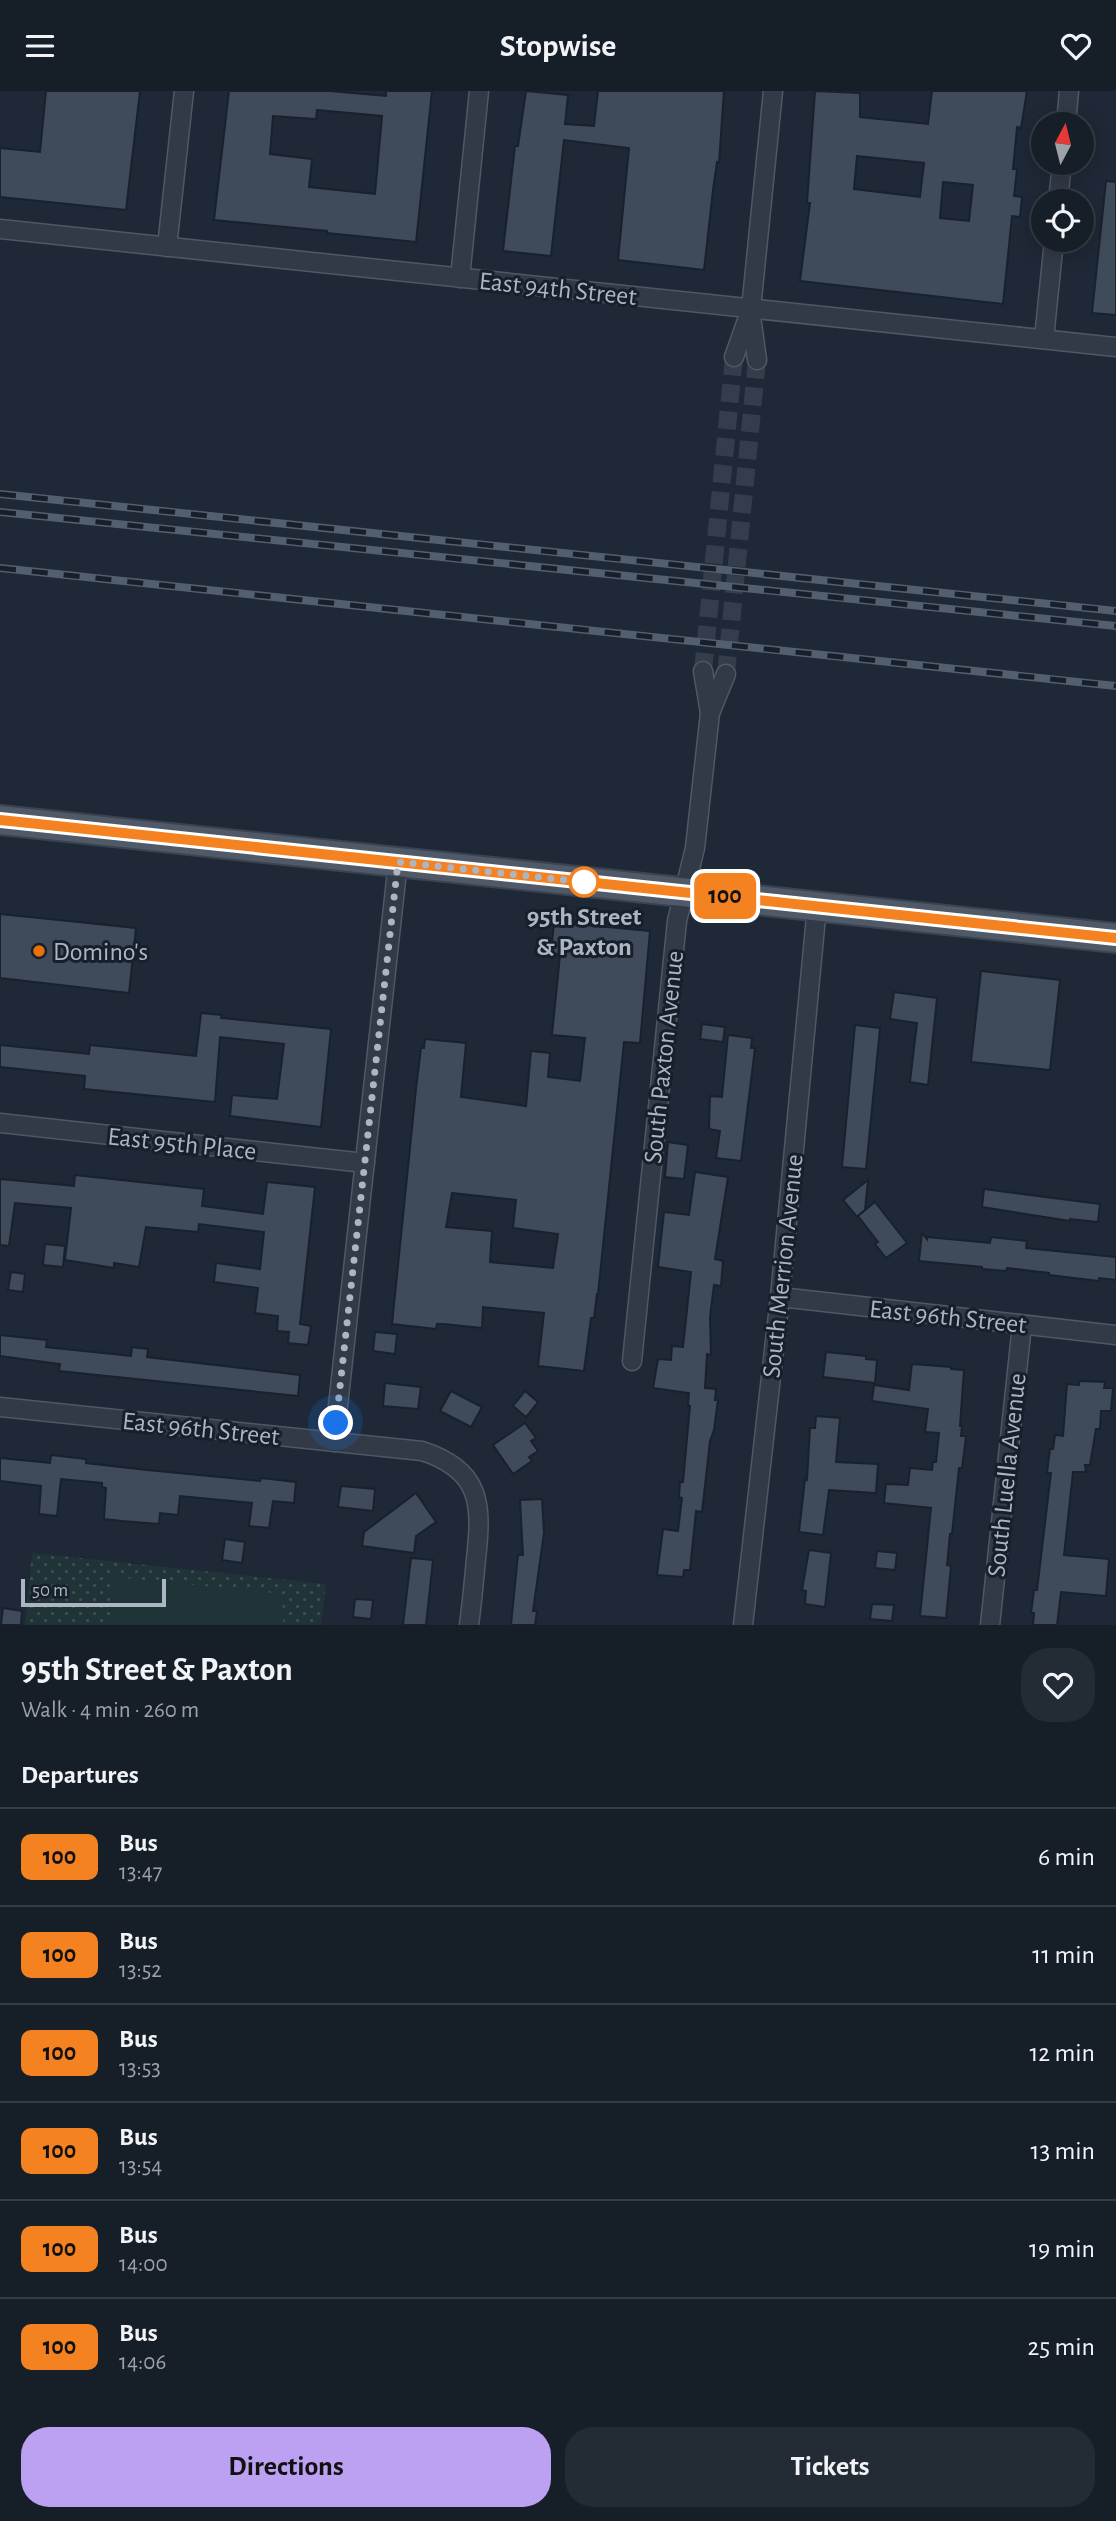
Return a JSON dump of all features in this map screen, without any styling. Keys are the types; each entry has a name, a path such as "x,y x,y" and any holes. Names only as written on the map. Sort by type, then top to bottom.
{"main road":[{"path":"0,820 1116,938"}],"street":[{"path":"167,247 184,91"},
{"path":"460,278 479,91"},
{"path":"757,360 751,309 773,91"},
{"path":"1067,112 1069,91"},
{"name":"East 94th Street","path":"0,229 1116,347"},
{"path":"1044,339 1053,252"},
{"path":"734,357 751,309"},
{"name":"South Paxton Avenue","path":"632,1361 677,921 695,848 710,713 703,671"},
{"name":"South Paxton Avenue","path":"710,713 726,674"},
{"path":"334,1442 398,862"},
{"name":"South Merrion Avenue","path":"743,1625 780,1297 817,906"},
{"name":"East 95th Place","path":"0,1123 365,1163"},
{"name":"East 96th Street","path":"780,1297 1116,1335"},
{"name":"South Luella Avenue","path":"990,1625 1022,1325"},
{"name":"East 96th Street","path":"0,1407 422,1451 444,1458 457,1468 472,1487 479,1506 480,1525 469,1625"}],"green space":[{"path":"32,1553 326,1584 321,1625 25,1625"},
{"path":"113,1577 274,1593 284,1609 283,1625 110,1625"}],"building":[{"path":"46,91 140,91 126,210 0,197 0,148 40,152"},
{"path":"229,91 330,91 386,96 386,91 432,91 416,242 214,220","holes":["317,110 382,116 375,194 309,187 312,159 270,154 273,116 316,119"]},
{"path":"526,91 568,95 565,124 594,126 598,91 724,91 719,163 717,162 704,270 618,260 629,148 564,140 551,256 503,251 515,146 518,146"},
{"path":"815,91 860,93 860,117 928,124 932,91 1027,91 1021,128 1017,127 1013,169 1017,169 1014,196 1022,197 1020,217 1012,216 1003,304 800,281 810,203 807,203","holes":["857,156 924,163 920,197 854,189","943,182 973,185 969,221 940,218"]},
{"path":"1106,181 1116,182 1116,315 1092,313"},
{"path":"0,914 136,928 129,993 0,978"},
{"path":"554,922 650,931 640,1043 624,1042 598,1294 594,1318 591,1318 584,1371 538,1366 544,1313 483,1307 482,1328 437,1324 436,1329 392,1324 421,1048 424,1048 425,1039 466,1043 461,1097 526,1106 531,1051 550,1053 548,1077 580,1081 585,1038 552,1035 560,955 551,954","holes":["452,1193 516,1200 513,1228 558,1234 553,1268 490,1262 492,1231 446,1227"]},
{"path":"981,971 1060,980 1050,1070 971,1062"},
{"path":"894,992 937,998 928,1085 910,1082 917,1023 890,1019"},
{"path":"201,1013 222,1015 221,1018 331,1029 321,1127 230,1116 232,1095 277,1099 284,1044 220,1037 215,1102 84,1089 85,1076 0,1067 0,1045 89,1054 90,1045 196,1056"},
{"path":"702,1024 725,1027 723,1042 700,1039"},
{"path":"855,1025 880,1028 866,1169 842,1167"},
{"path":"728,1035 752,1038 751,1048 755,1048 741,1161 716,1158 720,1131 709,1129 710,1096 722,1097"},
{"path":"668,1142 688,1145 684,1179 665,1177"},
{"path":"695,1172 728,1177 715,1259 723,1261 721,1286 714,1285 710,1317 711,1355 707,1354 705,1388 716,1389 715,1400 718,1400 710,1441 702,1512 696,1511 690,1570 684,1570 683,1577 657,1575 663,1529 678,1531 689,1393 653,1388 658,1359 671,1360 672,1346 683,1347 691,1272 658,1267 664,1212 689,1215"},
{"path":"75,1175 204,1189 202,1206 263,1214 267,1182 315,1187 300,1324 311,1326 308,1345 288,1343 289,1332 277,1331 278,1316 255,1313 258,1288 214,1282 216,1263 260,1269 264,1232 199,1224 198,1232 146,1227 139,1267 114,1263 114,1268 65,1260 71,1208 15,1203 9,1246 0,1245 0,1179 74,1186"},
{"path":"868,1180 865,1210 857,1217 843,1200"},
{"path":"984,1189 1100,1204 1098,1222 1070,1221 982,1207"},
{"path":"875,1202 907,1243 886,1258 875,1244 878,1242 858,1216"},
{"path":"922,1233 927,1239 990,1243 991,1237 1027,1241 1026,1248 1116,1257 1116,1280 1099,1278 1099,1281 1007,1268 1006,1271 919,1261"},
{"path":"45,1244 65,1246 63,1267 43,1265"},
{"path":"11,1272 25,1274 23,1292 8,1290"},
{"path":"375,1332 397,1334 395,1354 373,1351"},
{"path":"0,1335 47,1340 46,1347 131,1356 132,1347 148,1349 147,1357 300,1375 298,1396 59,1371 60,1364 0,1356"},
{"path":"826,1352 866,1356 866,1359 877,1360 875,1383 823,1377"},
{"path":"912,1364 964,1370 960,1426 961,1436 966,1436 950,1534 947,1565 951,1566 946,1618 920,1616 931,1508 884,1503 886,1484 908,1485 910,1468 932,1470 933,1462 936,1462 939,1433 925,1432 928,1409 872,1401 874,1385 909,1390"},
{"path":"1079,1381 1105,1382 1104,1388 1113,1388 1111,1411 1101,1411 1100,1429 1096,1429 1090,1465 1085,1465 1086,1472 1073,1472 1064,1555 1109,1559 1106,1596 1061,1592 1057,1625 1033,1625 1034,1613 1031,1613 1034,1590 1037,1590 1051,1473 1047,1473 1050,1449 1053,1449 1055,1435 1063,1436 1067,1384 1079,1385"},
{"path":"385,1383 421,1387 418,1409 383,1406"},
{"path":"451,1391 482,1407 471,1427 440,1411"},
{"path":"525,1391 538,1402 526,1417 513,1406"},
{"path":"816,1416 840,1418 836,1462 878,1464 876,1493 829,1490 823,1535 799,1532 805,1479 807,1480 810,1428 815,1428"},
{"path":"525,1423 536,1438 531,1441 538,1451 529,1457 532,1461 513,1474 493,1445"},
{"path":"51,1455 86,1459 86,1463 147,1470 296,1482 294,1503 273,1501 269,1528 249,1526 252,1503 180,1496 178,1515 160,1513 159,1524 122,1521 104,1519 106,1488 102,1487 102,1483 61,1479 57,1516 39,1514 41,1486 0,1481 0,1458 50,1463"},
{"path":"341,1486 375,1489 373,1511 338,1507"},
{"path":"416,1493 436,1522 416,1536 414,1553 362,1546 364,1532"},
{"path":"542,1499 544,1533 533,1611 537,1611 535,1625 511,1625 518,1555 523,1555 520,1500"},
{"path":"225,1539 245,1542 242,1563 222,1560"},
{"path":"809,1550 831,1553 825,1607 805,1604 806,1591 802,1590"},
{"path":"877,1551 897,1553 895,1570 875,1568"},
{"path":"411,1558 433,1560 426,1625 403,1625"},
{"path":"355,1599 373,1600 371,1619 353,1617"},
{"path":"872,1604 894,1605 892,1621 870,1619"},
{"path":"3,1608 22,1611 21,1625 1,1625"}],"tunnel":[{"path":"703,671 734,357"},
{"path":"726,674 757,360"}],"railway":[{"path":"0,494 1116,611"},
{"path":"0,512 1116,626"},
{"path":"0,568 1116,686"}],"bus line":[{"name":"100","path":"0,820 1116,938"}],"place":[{"name":"95th Street & Paxton","path":"584,882"},
{"name":"Domino's","path":"39,951"}],"route":[{"path":"336,1423 398,862 584,882"}]}
